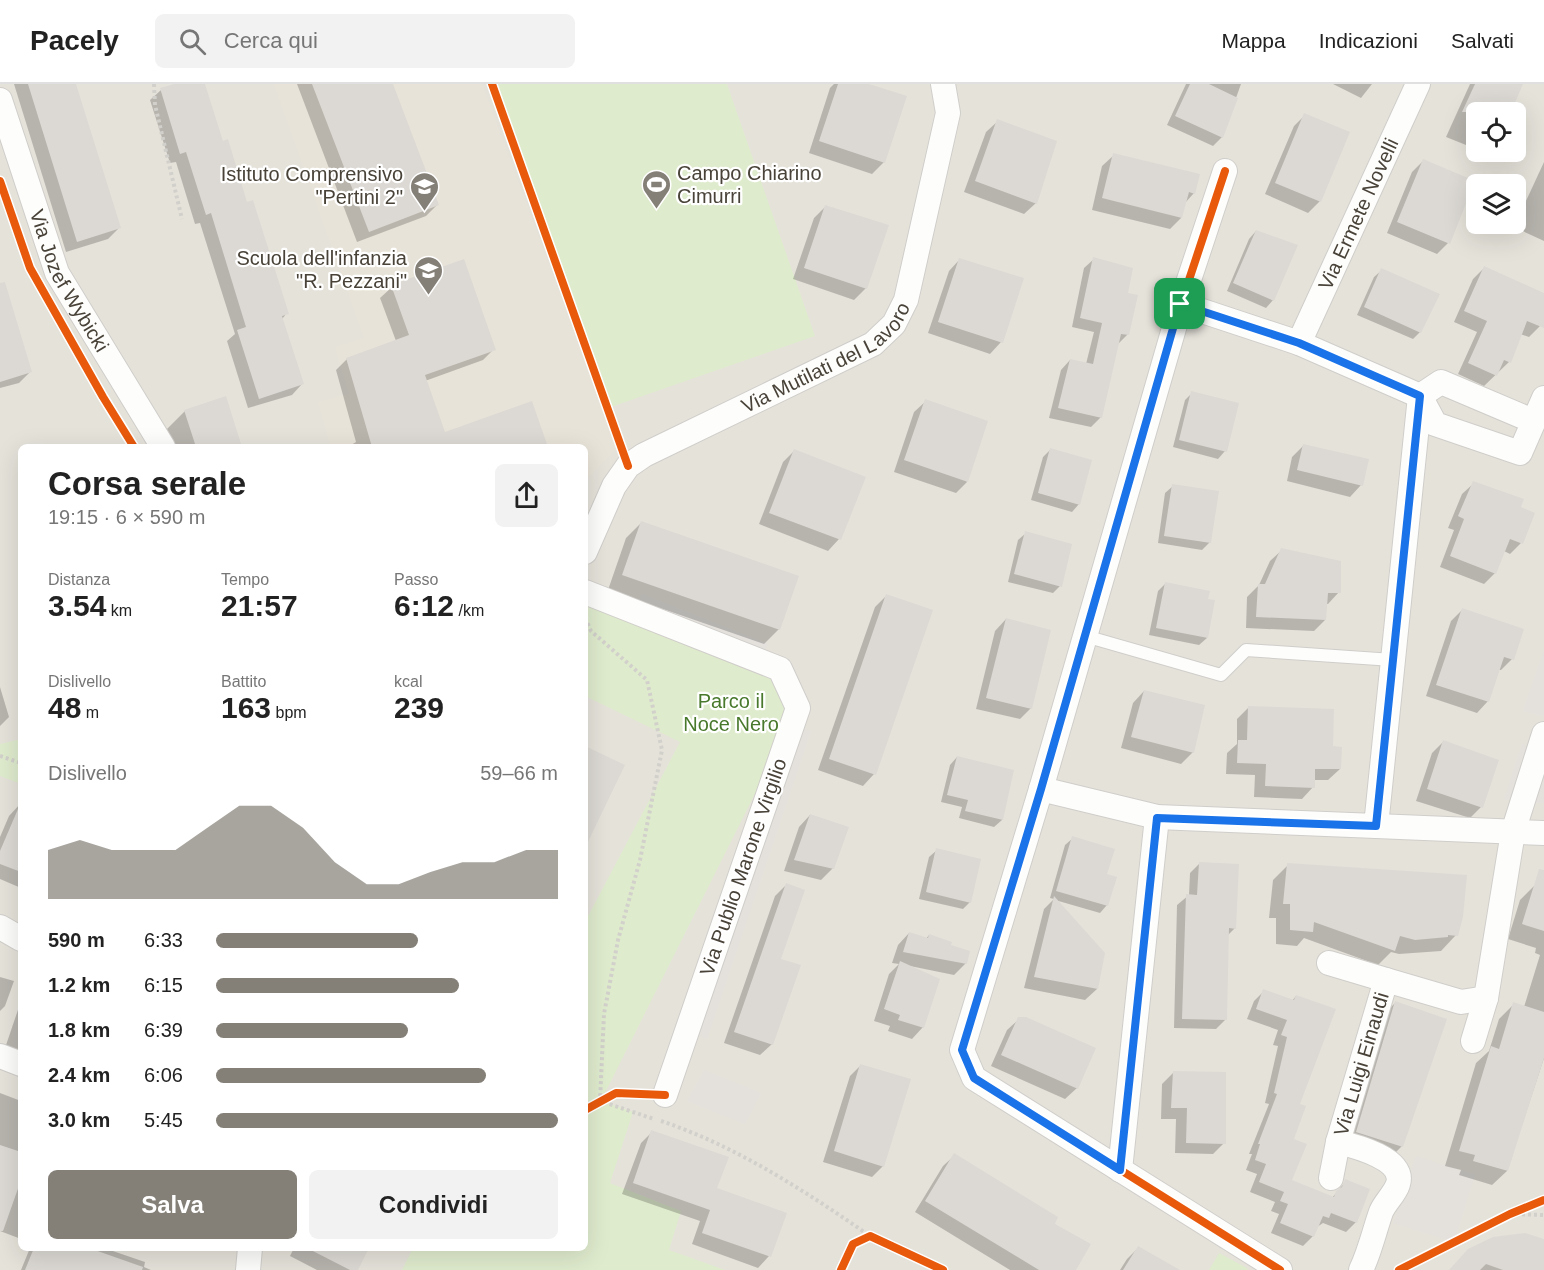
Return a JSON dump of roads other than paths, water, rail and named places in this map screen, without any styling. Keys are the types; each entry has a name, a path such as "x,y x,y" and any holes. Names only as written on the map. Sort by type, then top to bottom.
{"street":[{"name":"Via Mutilati del Lavoro","path":"588,545 614,486 628,466 644,455 873,344 894,324 906,300 948,113 943,84"},
{"name":"Via Ermete Novelli","path":"1299,343 1418,84"},
{"name":"Via Jozef Wybicki","path":"0,100 57,273 161,444"},
{"path":"1225,171 1180,304 1041,789 962,1050 974,1078 1280,1270"},
{"path":"1180,304 1299,343 1420,396 1435,424 1520,453 1544,398"},
{"path":"1420,396 1442,382 1533,421"},
{"path":"1376,826 1420,396"},
{"name":"Via Publio Marone Virgilio","path":"588,593 780,669 798,708 665,1095"},
{"path":"1473,1041 1486,998 1513,832 1544,734"},
{"path":"1041,789 1157,818 1544,833"},
{"path":"1120,1170 1157,818"},
{"path":"0,927 18,937"},
{"path":"1329,963 1386,980"},
{"name":"Via Luigi Einaudi","path":"1331,1178 1338,1142 1386,980 1461,1002 1486,998"},
{"path":"0,1056 18,1063"},
{"path":"1338,1142 1364,1148 1391,1164 1398,1173 1399,1183 1382,1210 1371,1247 1361,1270"},
{"path":"248,1270 250,1251"}],"lane":[{"path":"1085,636 1221,675 1246,650 1393,660"}],"place":[{"name":"Campo Chiarino Cimurri","path":"656,210"},
{"name":"Istituto Comprensivo \"Pertini 2\"","path":"424,212"},
{"name":"Scuola dell'infanzia \"R. Pezzani\"","path":"428,296"}],"park label":[{"name":"Parco il Noce Nero","path":"731,712"}]}
